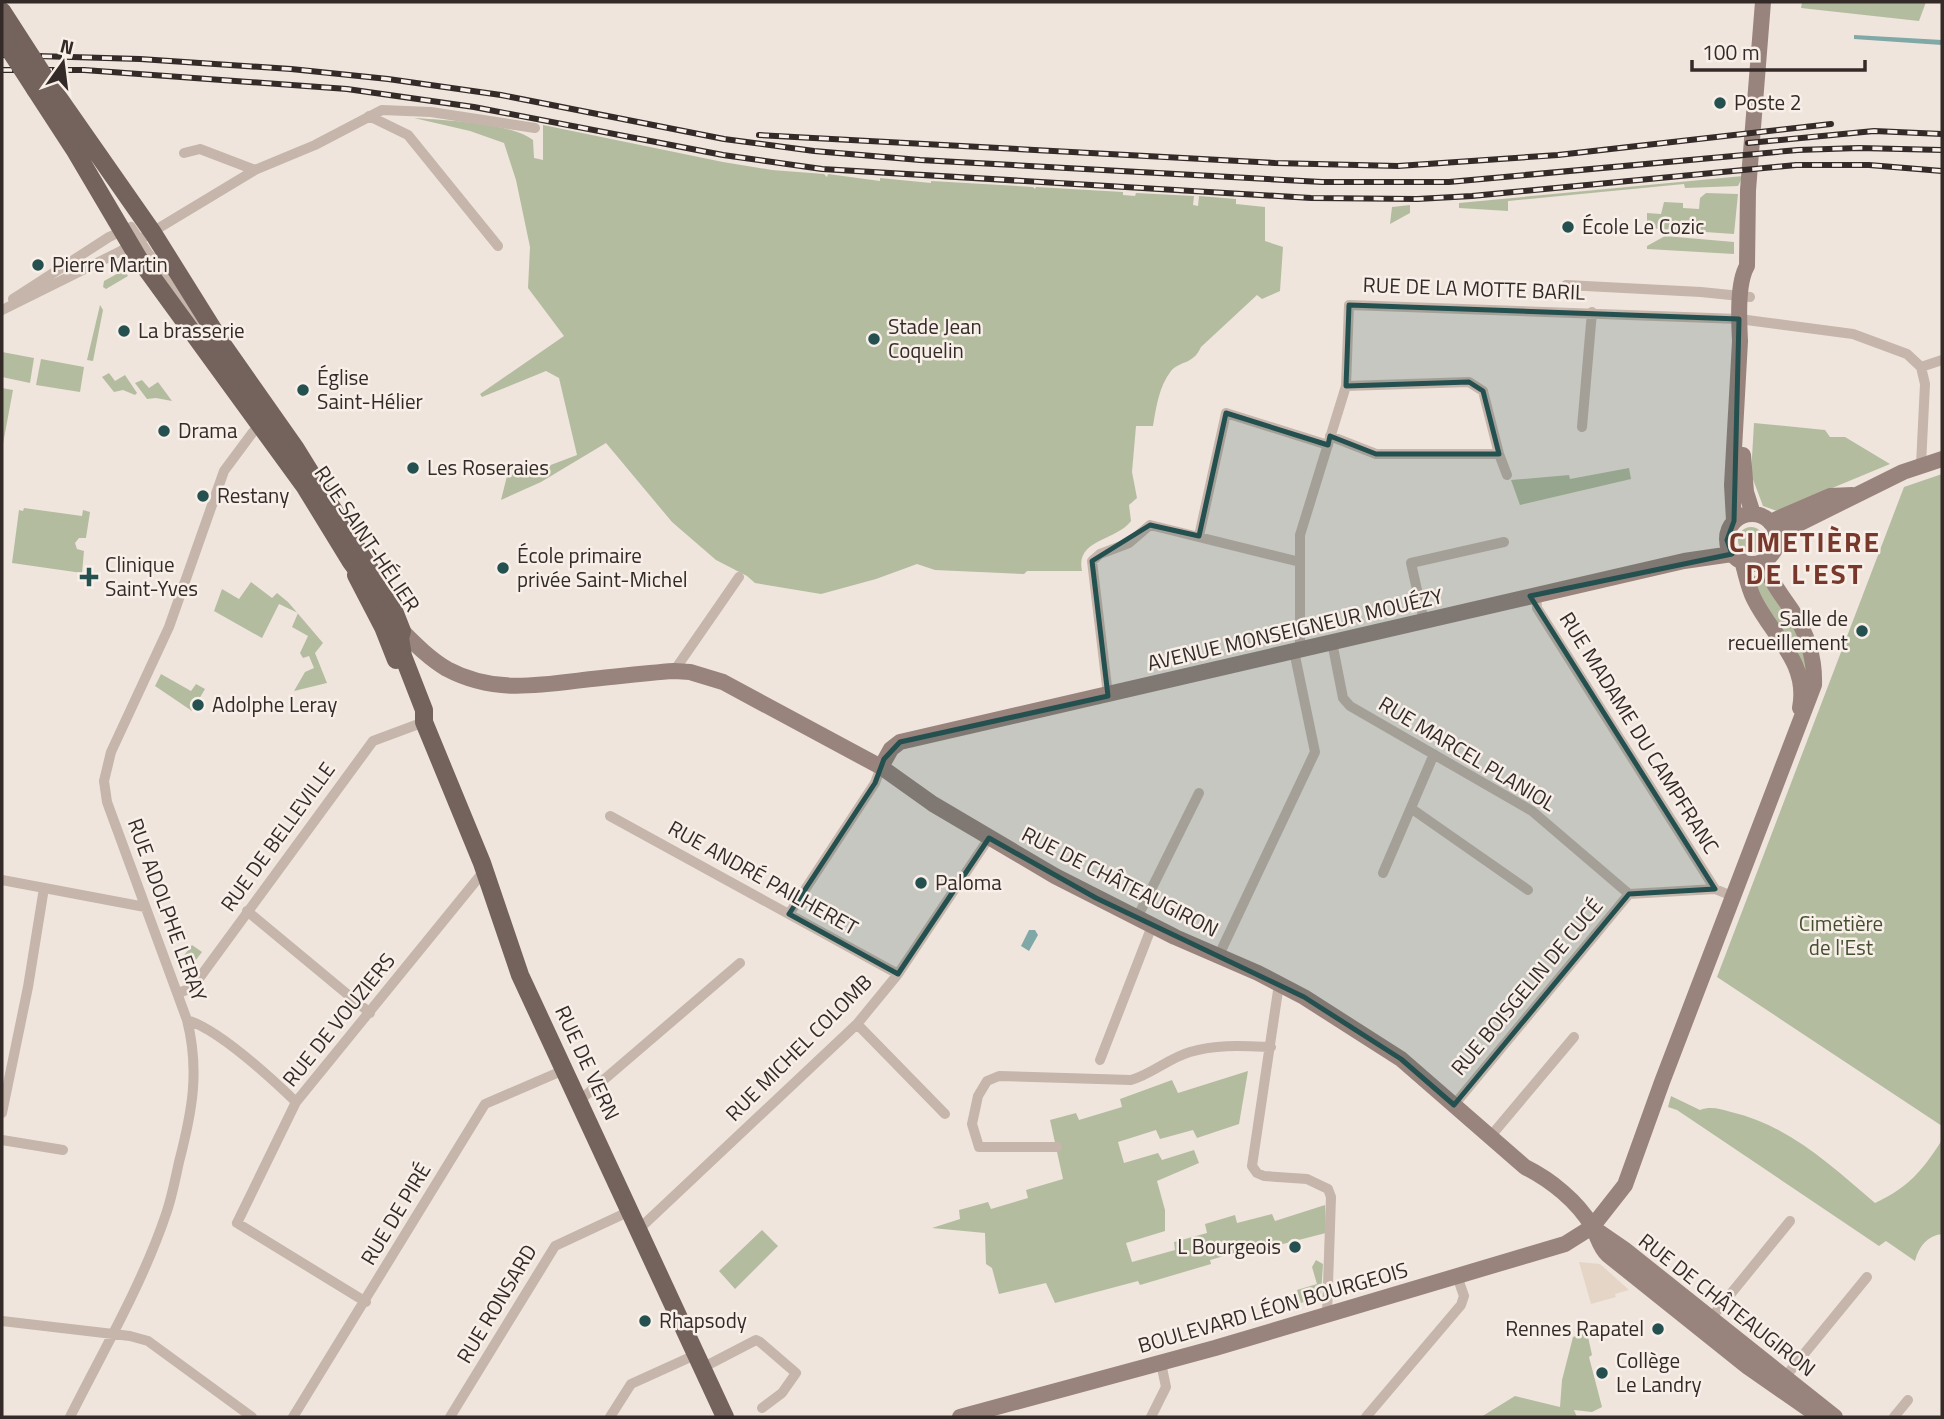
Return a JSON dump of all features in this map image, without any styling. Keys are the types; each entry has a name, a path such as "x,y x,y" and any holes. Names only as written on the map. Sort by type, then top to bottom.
{"main road":[{"path":"1734,521 1732,485 1740,341 1744,321 1743,274 1747,265 1748,190 1763,2"},
{"path":"2,11 43,88"},
{"path":"2,38 43,88"},
{"name":"RUE SAINT-HÉLIER","path":"43,88 136,238 223,345 351,562 364,578 387,617 402,631"},
{"name":"RUE SAINT-HÉLIER","path":"43,88 74,149 386,594 402,631"},
{"path":"1744,321 1749,341 1742,441 1746,492 1754,514 1773,528"},
{"path":"1773,528 1830,496 1852,495 1921,465 1942,459"},
{"path":"1754,514 1734,521 1727,533 1728,547 1737,557 1754,600 1791,656 1800,675 1801,700 1795,731"},
{"path":"1737,557 1754,563 1766,559 1774,550 1773,528"},
{"name":"AVENUE MONSEIGNEUR MOUÉZY","path":"881,767 891,749 900,742 1684,561 1737,557"},
{"path":"1592,1227 1625,1185 1732,895 1814,685 1813,657 1803,630 1769,574 1766,559"},
{"name":"RUE DE VERN","path":"351,562 383,627 415,714 424,722"},
{"name":"RUE DE VERN","path":"402,631 400,638 403,656 424,710 424,722 484,871 520,975 725,1417"},
{"name":"RUE DE CHÂTEAUGIRON","path":"402,631 428,656 446,668 470,679 500,686 529,687 674,671 690,672 723,682 881,767 933,804 1055,876 1152,926 1279,984 1328,1011 1401,1059 1454,1105 1525,1167 1569,1213 1592,1227 1602,1250 1706,1325 1820,1417"},
{"name":"BOULEVARD LÉON BOURGEOIS","path":"960,1417 1161,1363 1565,1244 1592,1227"},
{"name":"RUE DE CHÂTEAUGIRON","path":"1781,1383 1835,1417"}],"street":[{"path":"2,308 41,292 255,170 314,145 382,110 431,112 535,128"},
{"path":"369,116 408,135 498,246"},
{"path":"184,153 200,149 255,170"},
{"path":"2,308 67,263 136,238"},
{"path":"1566,285 1745,297"},
{"name":"RUE DE LA MOTTE BARIL","path":"1219,955 1315,752 1297,650 1300,535 1346,386 1349,305 1592,312 1827,329 1853,334 1907,354 1921,367"},
{"path":"1582,427 1592,312"},
{"path":"1921,465 1925,384 1921,367 1942,360"},
{"path":"1346,386 1469,382 1483,391 1507,475"},
{"path":"1199,536 1226,414 1376,454 1499,454"},
{"name":"RUE ADOLPHE LERAY","path":"70,1417 142,1276 160,1230 183,1147 195,1089 191,1034 107,802 105,773 111,752 169,627 225,471 267,422"},
{"path":"1108,695 1092,561 1100,554 1129,543 1150,525 1300,562"},
{"path":"1424,621 1411,563 1504,542"},
{"path":"674,671 739,577"},
{"name":"RUE MADAME DU CAMPFRANC","path":"1536,595 1538,608 1715,888"},
{"name":"RUE MARCEL PLANIOL","path":"1332,642 1343,698 1350,706 1532,811 1629,894"},
{"name":"RUE DE BELLEVILLE","path":"178,993 192,988 373,741 424,722"},
{"path":"1383,873 1434,754"},
{"path":"789,914 875,783 881,767"},
{"path":"1137,918 1199,793"},
{"path":"1412,809 1528,890"},
{"name":"RUE ANDRÉ PAILHERET","path":"610,816 898,974"},
{"name":"RUE MICHEL COLOMB","path":"638,1230 856,1024 898,974 989,838"},
{"name":"RUE DE VOUZIERS","path":"366,1301 237,1223 296,1102 484,871"},
{"path":"2,880 145,907"},
{"path":"2,1113 28,987 44,888"},
{"path":"1629,894 1715,888 1732,895"},
{"name":"RUE BOISGELIN DE CUCÉ","path":"1454,1105 1629,894"},
{"path":"247,911 370,1013"},
{"path":"1100,1060 1152,926"},
{"path":"579,1101 740,964"},
{"path":"1279,984 1252,1166 1257,1173 1264,1176 1307,1179 1328,1189 1331,1196 1327,1314"},
{"path":"187,1020 199,1023 223,1040 296,1102"},
{"path":"856,1024 945,1114"},
{"path":"1490,1137 1574,1037"},
{"path":"1057,1147 979,1147 972,1124 978,1096 987,1081 999,1076 1131,1080 1189,1052 1224,1045 1271,1047"},
{"name":"RUE DE PIRÉ","path":"293,1417 485,1104 564,1070"},
{"path":"2,1140 63,1150"},
{"name":"RUE RONSARD","path":"450,1417 555,1246 630,1211"},
{"path":"1706,1325 1790,1221"},
{"path":"1366,1417 1461,1305 1464,1296 1457,1276"},
{"path":"1781,1383 1867,1277"},
{"path":"2,1321 148,1341 252,1417"},
{"path":"610,1417 631,1384 756,1340 796,1373 782,1393 762,1408"},
{"path":"1152,1417 1166,1387 1161,1363"},
{"path":"1894,1417 1908,1400"}],"highlighted area":[{"path":"1349,305 1739,319 1734,521 1727,540 1732,554 1530,596 1715,889 1629,894 1454,1105 1401,1059 1304,997 1096,898 989,838 898,974 789,914 875,783 884,759 900,742 1108,696 1092,561 1150,525 1199,536 1226,413 1328,445 1330,436 1376,454 1499,454 1483,391 1469,382 1346,386"}],"green space":[{"path":"1802,2 1926,2 1919,21 1801,8"},
{"name":"Stade Jean Coquelin","path":"414,118 476,123 523,134 533,140 534,158 543,160 543,125 723,162 772,170 824,174 827,177 828,174 880,181 880,178 1123,192 1123,195 1135,196 1136,193 1194,196 1193,205 1198,206 1199,196 1236,199 1236,204 1265,207 1265,241 1283,247 1280,291 1262,299 1257,295 1201,347 1191,360 1171,371 1161,390 1153,426 1136,426 1132,472 1137,498 1129,505 1131,521 1124,528 1090,546 1081,560 1082,571 1027,571 1024,574 935,570 917,564 821,594 755,583 716,560 672,522 606,443 541,482 501,500 508,462 548,466 577,455 559,378 546,371 482,397 480,394 564,336 528,288 530,247 516,180 504,143 470,131"},
{"path":"1743,176 1738,186 1685,188 1684,184 1508,201 1508,211 1459,208 1459,203"},
{"path":"1706,193 1738,194 1734,234 1647,228 1647,213 1661,214 1664,202 1683,203 1683,208 1699,209 1700,198"},
{"path":"1410,205 1410,213 1390,224 1392,207"},
{"path":"1665,236 1734,242 1734,254 1647,249 1647,246"},
{"path":"124,270 128,276 106,289 103,287 104,281"},
{"path":"100,305 103,310 93,361 87,360"},
{"path":"2,352 34,358 30,383 2,377"},
{"path":"41,359 84,367 80,392 36,385"},
{"path":"109,373 115,381 125,375 137,393 135,395 123,390 114,392 102,377"},
{"path":"142,380 149,388 158,382 172,401 147,399 135,383"},
{"path":"2,388 13,390 2,449"},
{"path":"1754,423 1825,430 1830,437 1845,437 1890,464 1777,511 1763,506 1751,474"},
{"path":"1629,468 1631,479 1520,505 1511,480 1569,475 1570,479"},
{"name":"Cimetière de l'Est","path":"1942,474 1942,1126 1717,977 1904,487"},
{"path":"24,508 82,516 83,510 90,512 86,538 79,538 75,543 77,549 84,551 82,573 12,563 19,510 23,511"},
{"path":"1751,527 1760,531 1764,540 1760,549 1751,553 1742,549 1738,540 1742,531"},
{"path":"1762,575 1802,641 1810,683 1798,654 1759,600 1750,577"},
{"path":"251,582 272,598 277,593 297,613 279,604 262,638 214,611 222,589 239,599"},
{"path":"298,613 323,643 315,653 327,683 294,691 305,672 314,668 309,656 303,658 300,653 308,636 292,627"},
{"path":"161,674 191,691 196,684 205,689 192,711 155,686"},
{"path":"192,945 202,952 192,965 182,958"},
{"path":"1248,1071 1239,1124 1197,1138 1193,1130 1160,1139 1156,1130 1118,1142 1124,1163 1158,1153 1162,1160 1194,1150 1199,1163 1157,1181 1165,1210 1165,1231 1126,1243 1132,1262 1175,1250 1174,1242 1207,1233 1205,1224 1235,1215 1237,1223 1272,1214 1275,1221 1325,1205 1326,1233 1247,1253 1245,1250 1210,1260 1211,1264 1140,1285 1138,1281 1055,1303 1046,1283 999,1294 992,1268 986,1264 985,1233 932,1228 960,1219 959,1210 988,1202 991,1209 1028,1198 1026,1190 1063,1179 1050,1120 1076,1113 1079,1120 1122,1107 1120,1099 1172,1080 1178,1093"},
{"path":"1671,1096 1700,1110 1723,1110 1772,1127 1808,1148 1875,1203 1897,1191 1914,1177 1942,1140 1942,1234 1924,1243 1915,1261 1886,1241 1879,1246 1677,1110 1668,1107"},
{"path":"762,1230 778,1246 735,1289 719,1271"},
{"path":"1316,1260 1323,1264 1321,1295 1301,1303 1297,1290 1317,1284 1312,1267"},
{"path":"1587,1332 1592,1355 1589,1357 1602,1407 1592,1412 1574,1410 1577,1417 1481,1417 1515,1396 1560,1407 1562,1380 1573,1337"}],"shaded area":[{"path":"1579,1262 1600,1264 1629,1290 1591,1304"}],"water":[{"path":"1854,35 1942,40 1942,45 1854,39"},
{"path":"1029,930 1035,930 1038,935 1029,951 1021,946"}],"railway":[{"path":"2,44 30,46"},
{"path":"2,55 140,59 291,69 388,79 501,95 724,139 814,151 920,160 1322,182 1449,182 1798,150 1942,150"},
{"path":"2,70 84,70 347,89 474,107 723,155 822,169 1311,198 1417,199 1472,196 1796,165 1869,165 1942,171"},
{"path":"759,135 1275,163 1398,166 1558,155 1831,124"},
{"path":"1748,143 1874,131 1942,134"}],"place":[{"name":"Poste 2","path":"1720,103"},
{"name":"École Le Cozic","path":"1568,227"},
{"name":"Pierre Martin","path":"38,265"},
{"name":"La brasserie","path":"124,331"},
{"name":"Stade Jean Coquelin","path":"874,339"},
{"name":"Église Saint-Hélier","path":"303,390"},
{"name":"Drama","path":"164,431"},
{"name":"Les Roseraies","path":"413,468"},
{"name":"Restany","path":"203,496"},
{"name":"École primaire privée Saint-Michel","path":"503,568"},
{"name":"Clinique Saint-Yves","path":"89,577"},
{"name":"Salle de recueillement","path":"1862,631"},
{"name":"Adolphe Leray","path":"198,705"},
{"name":"Paloma","path":"921,883"},
{"name":"L Bourgeois","path":"1295,1247"},
{"name":"Rhapsody","path":"645,1321"},
{"name":"Rennes Rapatel","path":"1658,1329"},
{"name":"Collège Le Landry","path":"1602,1373"}],"district":[{"name":"CIMETIÈRE DE L'EST","path":"1805,558"}]}
